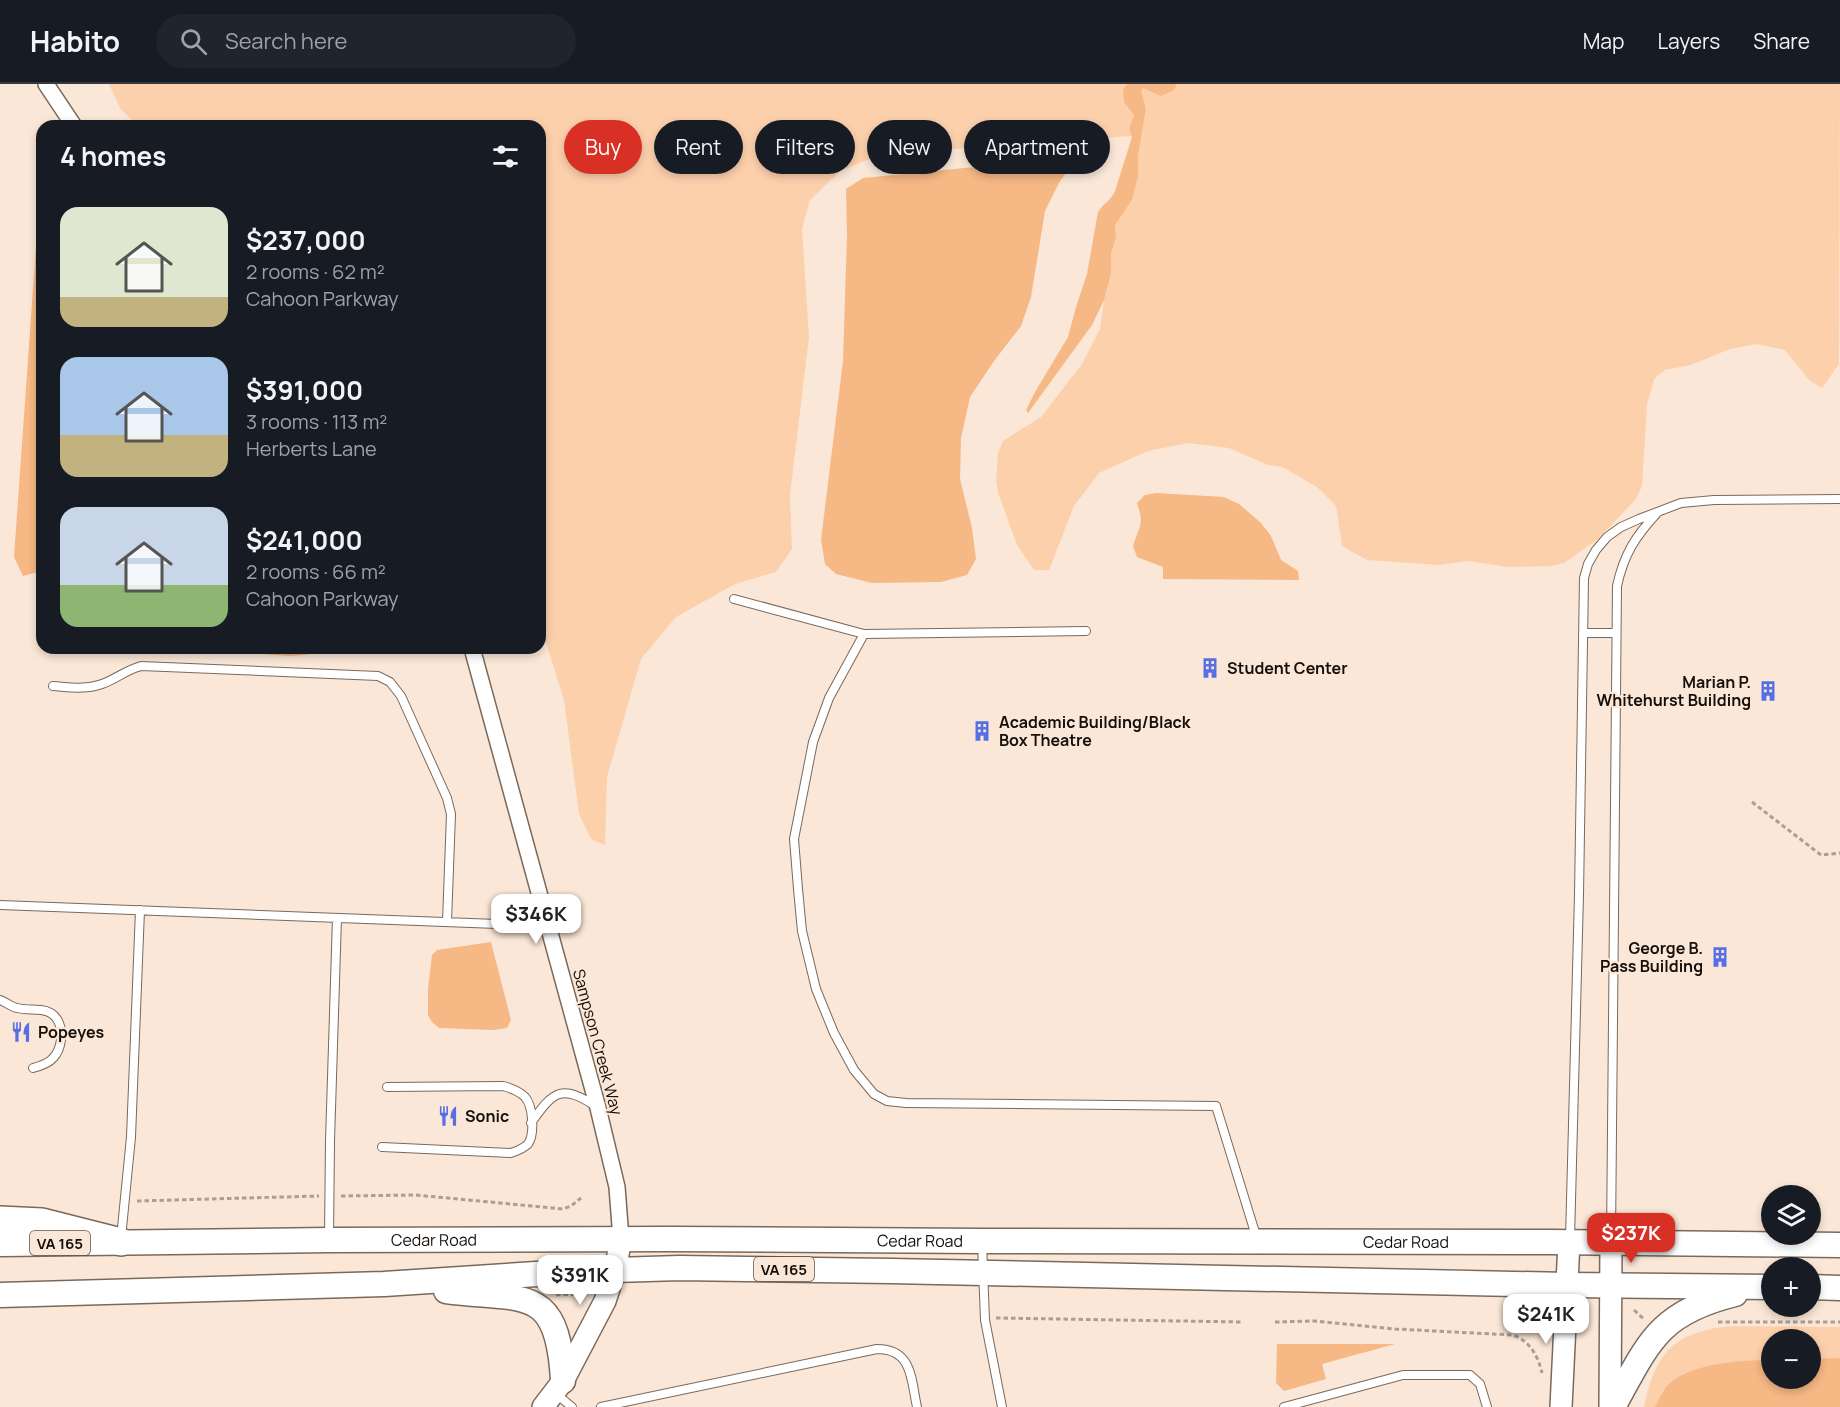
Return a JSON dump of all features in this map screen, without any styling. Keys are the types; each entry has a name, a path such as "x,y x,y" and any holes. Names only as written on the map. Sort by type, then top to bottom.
{"highway":[{"path":"0,1220 42,1222 121,1242"}],"main road":[{"name":"Cedar Road","path":"0,1244 621,1239 1611,1242 1840,1245"},
{"name":"Cedar Road","path":"0,1295 384,1284 680,1268 1761,1287"},
{"path":"384,1284 471,1294 505,1295 531,1302 543,1310 555,1328 561,1351 553,1394"},
{"path":"1821,1287 1840,1288"},
{"path":"1612,1407 1640,1356 1664,1327 1695,1307 1717,1298 1761,1288"}],"street":[{"path":"46,84 70,120"},
{"name":"Sampson Creek Way","path":"474,654 598,1108 617,1187 621,1239"},
{"path":"553,1394 605,1301 615,1270 621,1239"},
{"path":"1561,1407 1569,1242"},
{"path":"1611,1242 1612,1407"}],"lane":[{"path":"1569,1242 1579,895 1584,578 1588,564 1606,537 1621,527 1681,504 1714,500 1840,499"},
{"path":"1611,1242 1617,586 1621,567 1629,548 1658,512"},
{"path":"734,599 864,634 1086,631"},
{"path":"1583,633 1616,633"},
{"path":"864,634 829,698 813,742 794,839 802,931 816,989 834,1033 854,1070 874,1094 887,1101 906,1103 1216,1106 1257,1241"},
{"path":"53,686 89,687 104,684 127,670 141,666 378,676 390,682 401,696 447,798 451,814 447,922"},
{"path":"0,904 548,926"},
{"path":"121,1242 131,1137 140,910"},
{"path":"329,1240 336,918"},
{"path":"0,1000 19,1009 49,1012 56,1016 60,1024 61,1042 57,1055 46,1065 33,1068"},
{"path":"382,1147 511,1153 527,1145 531,1138 530,1106 526,1098 512,1088 503,1086 387,1087"},
{"path":"531,1123 544,1104 558,1094 574,1093 598,1108"},
{"path":"982,1241 985,1318 1002,1407"},
{"path":"601,1407 877,1348 897,1352 904,1359 909,1368 917,1407"},
{"path":"1284,1407 1403,1374 1470,1375 1480,1384 1487,1407"},
{"path":"553,1394 572,1407"}],"path":[{"path":"1752,802 1821,855 1840,853"},
{"path":"124,1201 416,1195 563,1209 581,1198"},
{"path":"548,1296 586,1294"},
{"path":"985,1318 1242,1322"},
{"path":"1275,1322 1314,1322 1513,1335 1526,1341 1536,1354 1543,1376"},
{"path":"1712,1322 1840,1322"}],"shaded area":[{"path":"109,84 1127,84 1123,89 1134,115 1129,128 1132,136 1110,138 1110,120 964,120 964,148 952,149 952,120 867,120 867,160 855,165 855,120 755,120 755,174 837,174 810,200 802,229 809,337 790,495 792,549 776,572 735,584 676,617 641,659 607,777 605,845 591,839 579,814 564,700 546,642 546,120 132,120 121,110"},
{"path":"1127,84 1177,84 1174,90 1161,96 1143,88 1141,90 1146,109 1138,156 1138,177 1132,200 1115,225 1116,237 1111,254 1111,274 1104,300 1092,325 1028,413 1026,410 1035,392 1068,337 1087,274 1098,212 1115,191 1132,137 1129,128 1134,115 1124,102 1123,89"},
{"path":"1177,84 1840,84 1839,364 1822,388 1810,381 1785,350 1757,344 1730,349 1691,365 1665,370 1654,379 1647,405 1642,486 1636,499 1598,539 1564,563 1551,566 1509,567 1467,561 1439,565 1367,560 1342,546 1336,506 1317,487 1282,467 1268,465 1229,448 1188,443 1148,451 1099,473 1074,506 1049,570 1034,570 1017,545 998,493 996,480 998,453 1003,441 1041,417 1082,364 1100,329 1111,274 1111,254 1116,237 1115,225 1132,200 1138,177 1138,156 1146,109 1142,87 1174,90"},
{"path":"964,168 964,174 1065,174 1045,211 1031,297 1021,326 970,397 961,438 960,479 972,528 976,559 967,575 941,582 872,583 836,574 825,564 821,540 843,361 847,236 846,189 863,178 904,174 952,174 952,169"},
{"path":"36,246 36,573 23,576 14,557"},
{"path":"1156,493 1224,497 1239,504 1261,523 1271,536 1281,560 1298,571 1299,580 1163,579 1163,567 1137,557 1133,546 1141,521 1137,503 1145,495"},
{"path":"261,654 309,654 290,656"},
{"path":"491,942 511,1020 507,1028 493,1030 439,1028 428,1015 432,955 437,950"},
{"path":"1733,1326 1840,1327 1840,1407 1644,1407 1655,1371 1662,1358 1671,1347 1696,1333"},
{"path":"1277,1344 1395,1344 1322,1364 1326,1379 1284,1391 1276,1383"},
{"path":"1840,1358 1840,1407 1655,1407 1670,1383 1680,1376 1704,1367 1732,1362 1761,1360 1761,1389 1821,1389 1821,1359"}],"place":[{"name":"Student Center","path":"1210,668"},
{"name":"Marian P. Whitehurst Building","path":"1768,691"},
{"name":"Academic Building/Black Box Theatre","path":"982,731"},
{"name":"George B. Pass Building","path":"1720,957"},
{"name":"Popeyes","path":"21,1032"},
{"name":"Sonic","path":"448,1116"}]}
